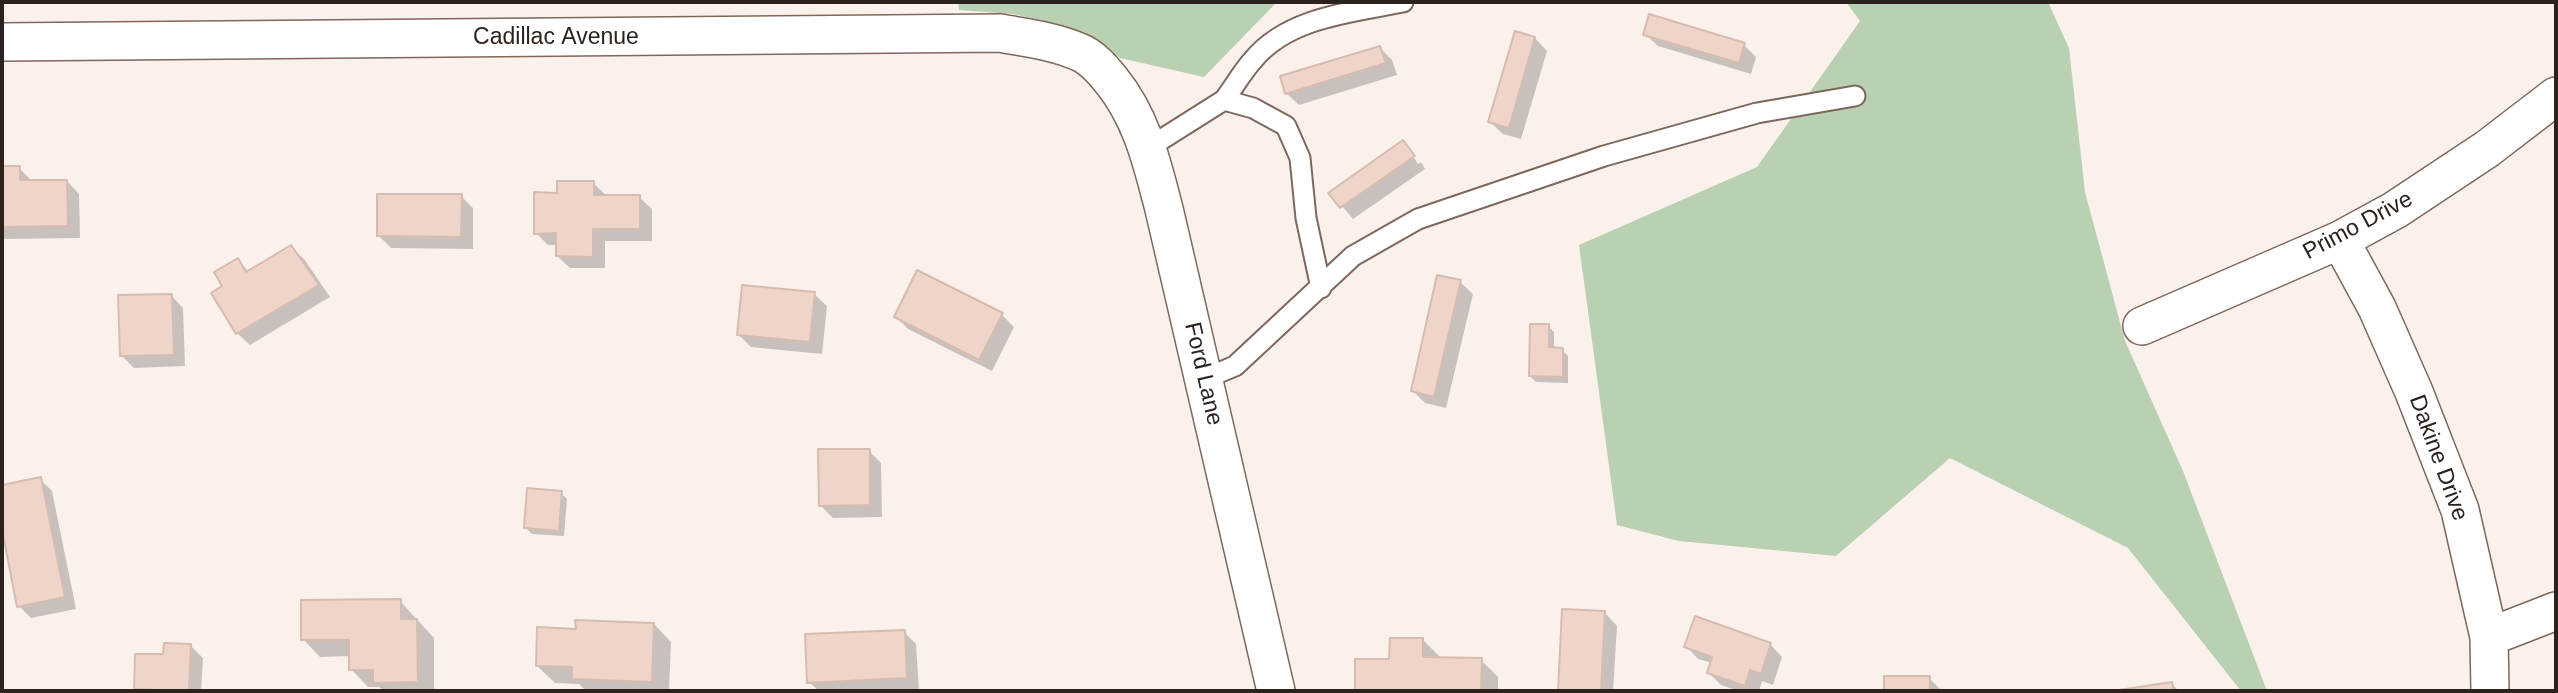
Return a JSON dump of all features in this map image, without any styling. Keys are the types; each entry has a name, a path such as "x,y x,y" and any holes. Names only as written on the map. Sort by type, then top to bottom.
{"street":[{"name":"Cadillac Avenue","path":"2,42 1000,33 1043,40 1082,52 1102,69"},
{"name":"Ford Lane","path":"1102,69 1124,95 1138,120 1148,148 1276,691"},
{"name":"Primo Drive","path":"2142,326 2340,240 2395,210 2487,149 2556,96"},
{"name":"Dakine Drive","path":"2340,240 2377,308 2414,392 2460,510 2489,637 2490,691"},
{"path":"2489,637 2556,611"}],"lane":[{"path":"1148,148 1224,100 1254,58 1285,33 1328,16 1403,2"},
{"path":"1204,379 1235,366 1353,256 1418,219 1604,156 1744,117 1855,96"},
{"path":"1224,100 1253,108 1286,126 1300,158 1306,218 1321,288"}],"green space":[{"path":"958,2 1277,2 1204,77 1120,58 1091,38 1045,21 1013,14 959,10"},
{"path":"1846,2 2048,2 2069,48 2085,192 2125,341 2183,471 2267,691 2241,691 2128,548 1950,458 1836,556 1679,541 1617,525 1579,245 1757,167 1860,21"}],"building":[{"path":"1649,14 1745,43 1739,63 1643,35"},
{"path":"1515,31 1535,37 1509,128 1488,122"},
{"path":"1380,46 1386,63 1285,94 1280,76"},
{"path":"1403,140 1415,156 1340,208 1328,193"},
{"path":"2,166 20,166 20,180 67,180 68,226 2,227"},
{"path":"557,181 594,181 594,195 640,195 640,229 593,229 593,257 556,256 556,233 534,234 534,192 557,193"},
{"path":"377,194 462,194 461,237 377,236"},
{"path":"291,245 319,285 236,334 211,293 222,286 214,272 238,258 246,272"},
{"path":"917,270 1003,313 979,360 894,317"},
{"path":"1437,275 1461,280 1434,397 1411,391"},
{"path":"742,285 815,292 810,342 737,335"},
{"path":"172,294 174,355 120,356 118,295"},
{"path":"1530,324 1549,324 1549,347 1563,348 1563,377 1529,376"},
{"path":"818,449 870,449 870,505 819,506"},
{"path":"41,477 65,597 17,607 2,529 2,485"},
{"path":"527,488 562,491 559,531 524,528"},
{"path":"401,599 401,619 417,619 418,682 373,683 373,670 349,670 349,640 301,640 301,600"},
{"path":"1562,609 1605,611 1601,691 1558,691"},
{"path":"1695,616 1771,643 1761,674 1750,670 1745,686 1707,673 1712,657 1684,647"},
{"path":"575,620 654,623 652,682 572,679 572,667 536,666 537,627 576,629"},
{"path":"905,630 907,678 807,683 805,634"},
{"path":"1390,638 1423,638 1423,657 1482,658 1481,691 1355,691 1355,659 1389,659"},
{"path":"164,643 191,644 189,691 134,689 135,654 163,654"},
{"path":"1884,676 1930,676 1930,690 1982,691 1884,691"},
{"path":"2172,682 2174,691 2112,691"}]}
